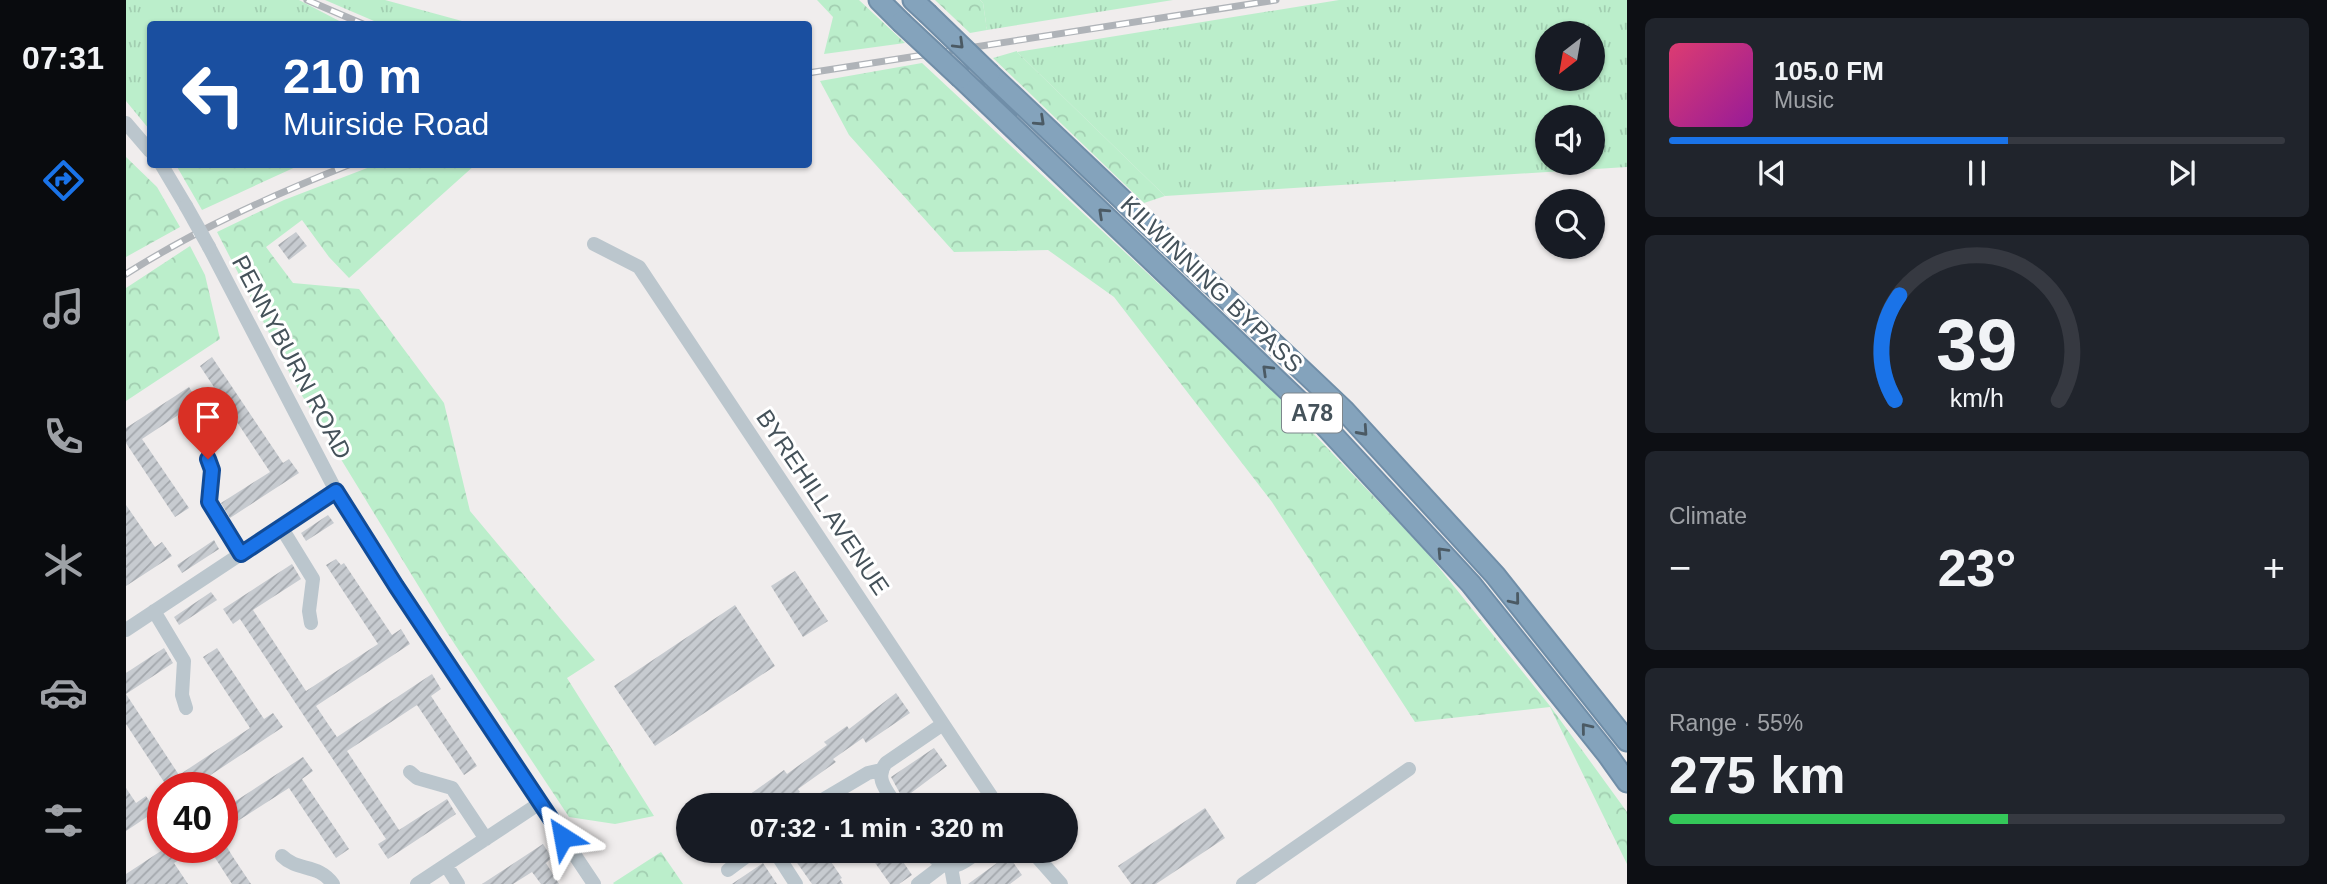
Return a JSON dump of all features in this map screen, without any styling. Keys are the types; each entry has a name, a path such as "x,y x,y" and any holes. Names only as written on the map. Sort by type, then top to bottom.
{"highway":[{"name":"KILWINNING BYPASS","path":"879,0 1323,424 1471,584 1627,782"},
{"name":"KILWINNING BYPASS","path":"920,7 1344,410 1495,575 1627,741"}],"street":[{"path":"126,123 147,148"},
{"name":"PENNYBURN ROAD","path":"163,168 209,247 336,491 594,884"},
{"name":"BYREHILL AVENUE","path":"594,244 639,267 989,793"},
{"path":"208,459 212,470 209,502 241,554"},
{"path":"126,630 336,491"},
{"path":"281,527 313,579 309,611 311,622"},
{"path":"154,611 184,661 182,695 186,708"},
{"path":"889,793 880,777 886,763 943,724"},
{"path":"1243,884 1409,769"},
{"path":"834,793 868,773 881,770"},
{"path":"410,772 417,778 452,788 486,839"},
{"path":"417,884 540,803"},
{"path":"282,856 288,862 321,871 333,884"},
{"path":"728,870 737,863"},
{"path":"782,863 796,884"},
{"path":"943,863 954,884"},
{"path":"918,884 947,866 958,867 963,863"},
{"path":"1042,863 1061,884"},
{"path":"446,865 458,884"}],"green space":[{"path":"126,0 299,0 339,21 147,21 147,127 126,101"},
{"path":"325,0 385,0 462,21 374,21"},
{"path":"817,0 859,0 905,43 824,54 833,17"},
{"path":"935,0 980,0 983,3 987,30 970,33"},
{"path":"980,0 1173,0 987,30 983,3"},
{"path":"1339,0 1627,0 1627,167 1605,168 1605,105 1535,105 1535,173 1165,196 1017,52"},
{"path":"1017,51 1165,196 1144,203 993,58"},
{"path":"922,63 1262,380 1424,549 1550,706 1627,812 1627,864 1550,707 1415,722 1272,502 1114,297 1048,250 954,252 849,135 820,81"},
{"path":"126,157 157,187 180,227 126,257"},
{"path":"178,168 293,168 202,210"},
{"path":"367,168 472,168 349,278 329,257 302,220 266,247 293,283 359,289 444,403 470,511 595,660 567,678 654,816 615,824 569,817 446,631 298,389 217,232 284,200"},
{"path":"190,246 205,275 220,339 126,401 126,288"},
{"path":"661,852 683,884 613,883"}],"building":[{"path":"296,232 307,246 289,260 278,245"},
{"path":"212,357 283,463 289,459 299,473 230,518 221,503 270,472 200,366"},
{"path":"189,387 198,402 142,439 189,508 175,517 126,443 126,428"},
{"path":"126,505 155,547 162,542 172,556 126,586"},
{"path":"328,515 334,523 306,541 301,533"},
{"path":"214,540 219,549 182,573 177,565"},
{"path":"336,559 341,565 344,563 392,635 401,629 410,644 316,706 328,724 337,737 432,674 441,689 431,696 477,766 464,775 417,705 347,751 399,830 447,799 456,814 388,859 378,844 386,839 240,619 233,624 223,609 292,564 301,579 253,610 306,691 378,644 326,565"},
{"path":"795,571 828,621 803,637 771,586"},
{"path":"211,592 217,600 179,625 174,617"},
{"path":"735,605 775,666 655,746 614,686"},
{"path":"164,648 173,663 126,694 126,673"},
{"path":"217,648 264,719 273,713 283,727 215,772 184,772 250,728 203,657"},
{"path":"896,693 910,713 866,743 863,738 833,759 836,762 798,789 799,793 752,793 784,770 787,774 827,745 824,742 847,726 849,729"},
{"path":"126,694 177,772 158,772 126,724"},
{"path":"934,748 947,766 911,793 900,793 891,777"},
{"path":"303,757 313,771 302,779 349,849 336,858 289,788 238,821 238,800"},
{"path":"126,788 136,803 146,796 147,817 126,831"},
{"path":"1205,808 1225,838 1156,884 1131,884 1118,866"},
{"path":"543,844 552,858 546,863 559,884 541,884 532,872 513,884 482,884"},
{"path":"147,860 147,863 174,863 188,884 126,884 126,874"},
{"path":"218,863 237,863 251,884 232,884"},
{"path":"763,863 777,884 732,884"},
{"path":"797,863 832,863 843,884 812,884"},
{"path":"875,863 904,863 912,875 899,884 890,884"},
{"path":"997,863 1014,863 1022,875 1010,884 968,884"}],"railway":[{"path":"307,0 356,21"},
{"path":"812,72 1276,0"},
{"path":"126,274 180,242 236,214 341,168"}],"route":[{"path":"208,459 212,470 209,502 241,554 336,491 563,837"}]}
